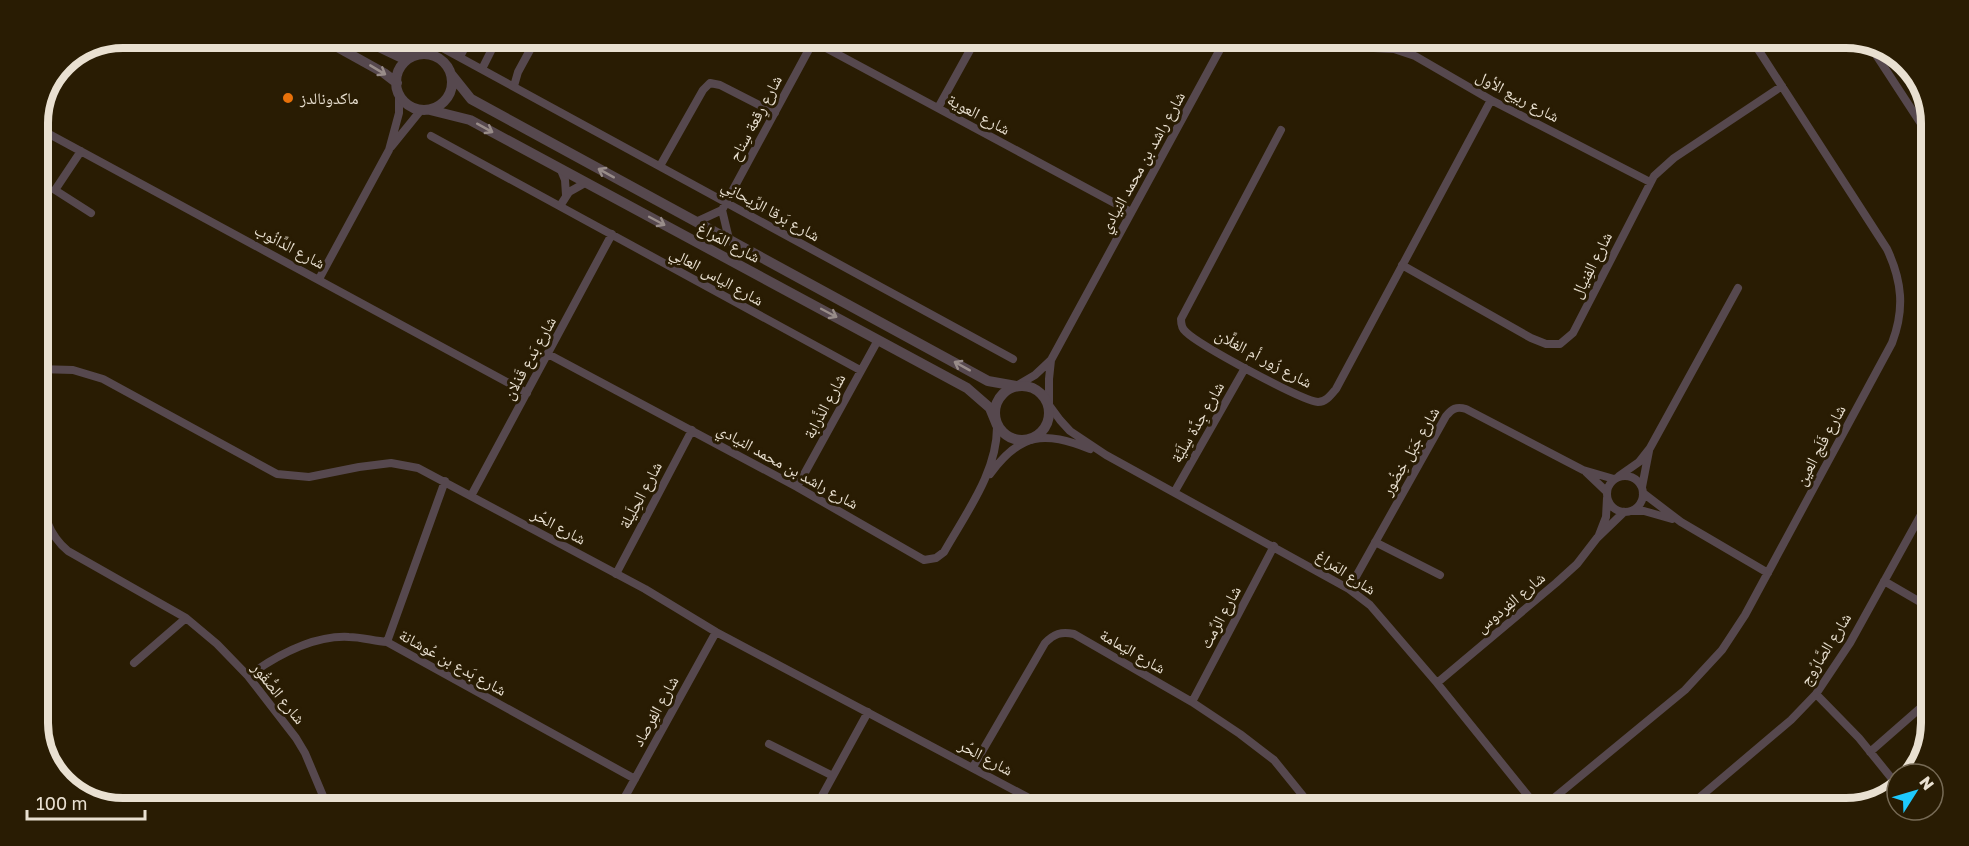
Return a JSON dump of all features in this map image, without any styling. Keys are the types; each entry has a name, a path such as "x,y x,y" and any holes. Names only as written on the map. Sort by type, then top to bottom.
{"street":[{"path":"340,48 384,72 397,83"},
{"path":"381,48 400,57 434,56 441,60 451,75 450,92 439,106 426,110 412,108 399,95"},
{"name":"شارع بَرقا الرِّيحانِي","path":"443,48 660,166 724,206 1013,359"},
{"path":"460,57 464,48"},
{"path":"482,69 492,48"},
{"path":"514,87 518,72 531,48"},
{"name":"شارع رِقعة سِناح","path":"724,206 810,48"},
{"name":"شارع العوية","path":"827,48 1131,212"},
{"path":"938,108 971,48"},
{"name":"شارع راشد بن محمد النيادي","path":"1049,405 1052,360 1221,48"},
{"name":"شارع ربيع الأول","path":"1380,48 1405,52 1491,100 1650,182"},
{"name":"شارع فَلَج العين","path":"1554,798 1685,690 1704,671 1737,629 1892,343 1900,321 1902,293 1887,249 1757,48"},
{"path":"1876,54 1921,124"},
{"path":"319,279 389,150 399,113 398,74 409,59 417,56"},
{"name":"شارع المَراغ","path":"451,75 471,99 988,381 1016,386"},
{"path":"660,166 703,90 710,83 720,85 774,113"},
{"name":"شارع الفِنيال","path":"1402,265 1531,338 1546,344 1560,344 1573,333 1650,182 1674,158 1782,86"},
{"name":"شارع زُور أم الغلَّان","path":"1281,130 1180,319 1185,332 1245,368 1306,399 1320,402 1329,398 1336,388 1491,100"},
{"path":"389,150 426,110"},
{"name":"شارع المَراغ","path":"426,110 470,120 967,388 990,408 997,425"},
{"name":"شارع الدَّانُوب","path":"48,133 527,393"},
{"name":"شارع الياس العالِي","path":"431,136 860,370"},
{"path":"81,151 55,190 91,213"},
{"path":"561,170 566,185 566,195"},
{"path":"560,206 566,195 576,186 585,183"},
{"path":"696,222 724,206 729,239"},
{"name":"شارع بَدع قَذلان","path":"471,496 612,234"},
{"path":"1681,522 1644,511 1627,512 1613,508 1607,495 1610,482 1639,462 1650,448 1738,288"},
{"name":"شارع الذَّرابة","path":"797,487 878,340"},
{"name":"شارع راشد بن محمد النيادي","path":"548,354 797,487 924,560 936,558 944,552 982,484 996,448 997,425"},
{"name":"شارع راشد بن محمد النيادي","path":"1016,386 1035,375 1052,360"},
{"name":"شارع جِدَّة سِلَيَّة","path":"1174,491 1245,368"},
{"name":"شارع الحُر","path":"48,369 73,370 103,379 277,474 309,477 391,463 418,468 616,574 716,632 1029,798"},
{"path":"1026,385 1036,389 1044,395 1049,405 1050,416 1046,427 1039,435 1028,440 1016,440 1005,435 997,425 996,405 1000,396 1016,386 1026,385"},
{"name":"شارع المَراغ","path":"1049,405 1070,431 1106,455 1274,546 1349,589 1370,605 1437,682 1530,798"},
{"name":"شارع جَبَل خِضُور","path":"1349,589 1451,410 1466,409 1583,470 1617,477"},
{"name":"شارع الحِلَيلة","path":"616,574 692,430"},
{"name":"شارع المَراغ","path":"1028,440 1060,438 1106,455"},
{"name":"شارع راشد بن محمد النيادي","path":"982,484 1006,453 1028,440"},
{"path":"1627,512 1640,505 1650,448"},
{"name":"شارع جَبَل خِضُور","path":"1583,470 1607,495"},
{"path":"1617,477 1625,475 1635,479 1642,490 1681,522 1768,573"},
{"path":"387,642 445,482"},
{"name":"شارع الفِردوس","path":"1597,538 1606,517 1607,495"},
{"name":"شارع الفِردوس","path":"1437,682 1556,583 1577,564 1597,538 1627,512"},
{"name":"شارع الصَّارُوج","path":"1699,798 1791,720 1816,694 1834,668 1921,515"},
{"name":"شارع الصُّقُور","path":"48,527 59,544 68,551 186,618 217,644 248,676 296,738 305,753 324,798"},
{"path":"1375,542 1440,575"},
{"name":"شارع الرِّمث","path":"1192,702 1274,546"},
{"path":"1884,581 1921,603"},
{"path":"134,663 186,618"},
{"name":"شارع الفِرصاد","path":"624,798 716,632"},
{"name":"شارع اليَمامة","path":"973,767 1044,643 1052,636 1065,632 1074,634 1192,702 1240,734 1274,760 1305,798"},
{"name":"شارع بَدع بن عُوشانة","path":"248,676 282,654 324,640 348,637 387,642 634,779"},
{"path":"1816,694 1885,771"},
{"path":"1870,752 1921,707"},
{"path":"821,798 868,712"},
{"path":"770,744 833,776"}],"place":[{"name":"ماكدونالدز","path":"288,98"}]}
